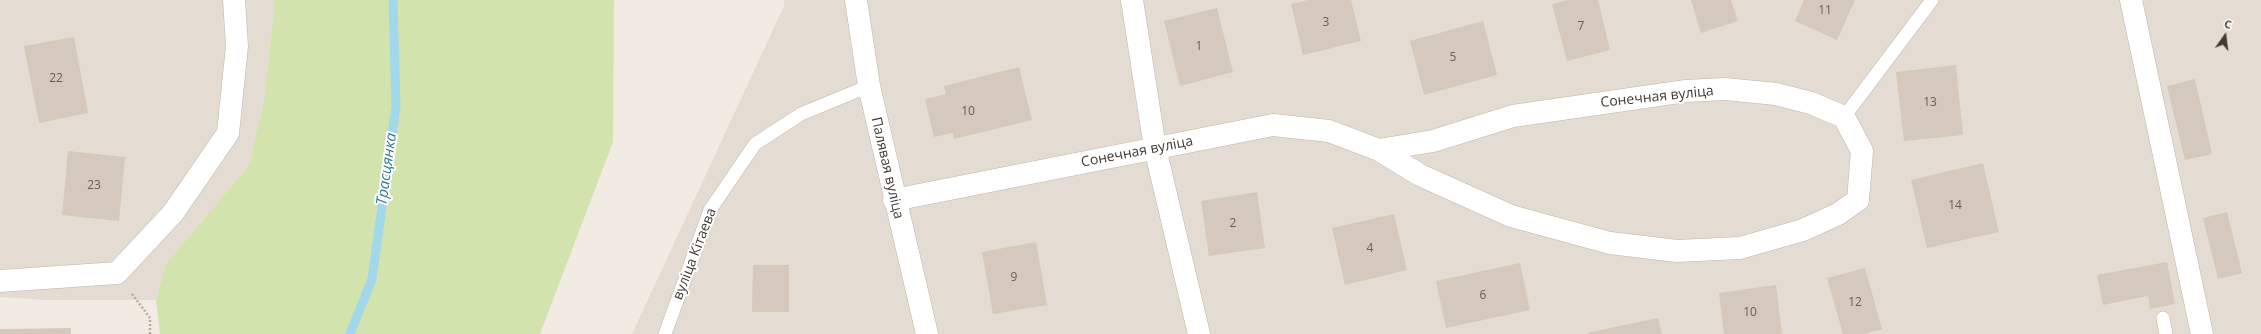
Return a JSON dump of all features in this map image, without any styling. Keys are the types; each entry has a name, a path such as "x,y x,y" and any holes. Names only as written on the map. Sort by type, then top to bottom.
{"street":[{"path":"0,281 117,273 174,214 228,133 237,46 234,0"},
{"name":"Палявая вуліца","path":"856,0 868,86 927,334"},
{"path":"1132,0 1155,148 1199,334"},
{"path":"2131,0 2202,334"},
{"name":"Сонечная вуліца","path":"894,200 1273,125 1329,131 1379,150 1420,175 1511,216 1610,243 1677,251 1740,248 1803,230 1838,214 1858,200 1862,151 1844,117 1811,103 1776,94 1725,89 1686,91 1512,116 1433,141 1379,150"}],"lane":[{"path":"1844,117 1932,0"},
{"name":"вуліца Кітаева","path":"665,334 710,210 756,144 801,114 868,86"},
{"path":"2162,318 2166,334"}],"path":[{"path":"117,273 150,318 150,334"}],"shaded area":[{"path":"0,0 275,0 264,100 249,165 166,264 156,300 46,300 0,297"},
{"path":"784,0 2261,0 2261,334 632,334 784,6"}],"green space":[{"path":"275,0 614,0 613,142 540,334 160,334 156,300 166,264 249,165 264,100"}],"building":[{"path":"1308,0 1351,0 1361,41 1303,55 1291,4"},
{"path":"1568,0 1598,0 1610,50 1567,61 1552,4"},
{"path":"1691,0 1731,0 1738,21 1701,33"},
{"path":"1804,0 1855,0 1837,40 1795,21"},
{"path":"1217,8 1233,72 1180,86 1164,21"},
{"path":"1483,21 1497,75 1424,95 1410,41"},
{"path":"74,37 88,113 39,123 24,46"},
{"path":"1956,65 1963,135 1904,141 1896,72"},
{"path":"1019,67 1032,120 954,139 953,133 934,137 925,99 946,94 944,86"},
{"path":"2195,79 2212,154 2185,160 2167,86"},
{"path":"68,151 125,157 119,221 62,215"},
{"path":"1983,163 1999,232 1927,248 1911,180"},
{"path":"1257,192 1265,248 1209,256 1201,201"},
{"path":"2227,212 2242,273 2218,279 2203,218"},
{"path":"1394,214 1407,270 1345,285 1332,228"},
{"path":"1036,242 1047,305 993,314 982,252"},
{"path":"2167,262 2175,304 2150,309 2148,296 2103,305 2097,275"},
{"path":"1520,263 1530,310 1446,328 1436,281"},
{"path":"753,265 789,265 789,312 752,312"},
{"path":"1865,268 1882,329 1863,334 1843,334 1827,278"},
{"path":"1776,285 1782,334 1724,334 1719,293"},
{"path":"1658,318 1662,334 1587,334 1587,333"},
{"path":"71,328 71,334 0,334 0,329"}],"waterway":[{"name":"Трасцянка","path":"350,334 372,279 396,106 393,0"}]}
